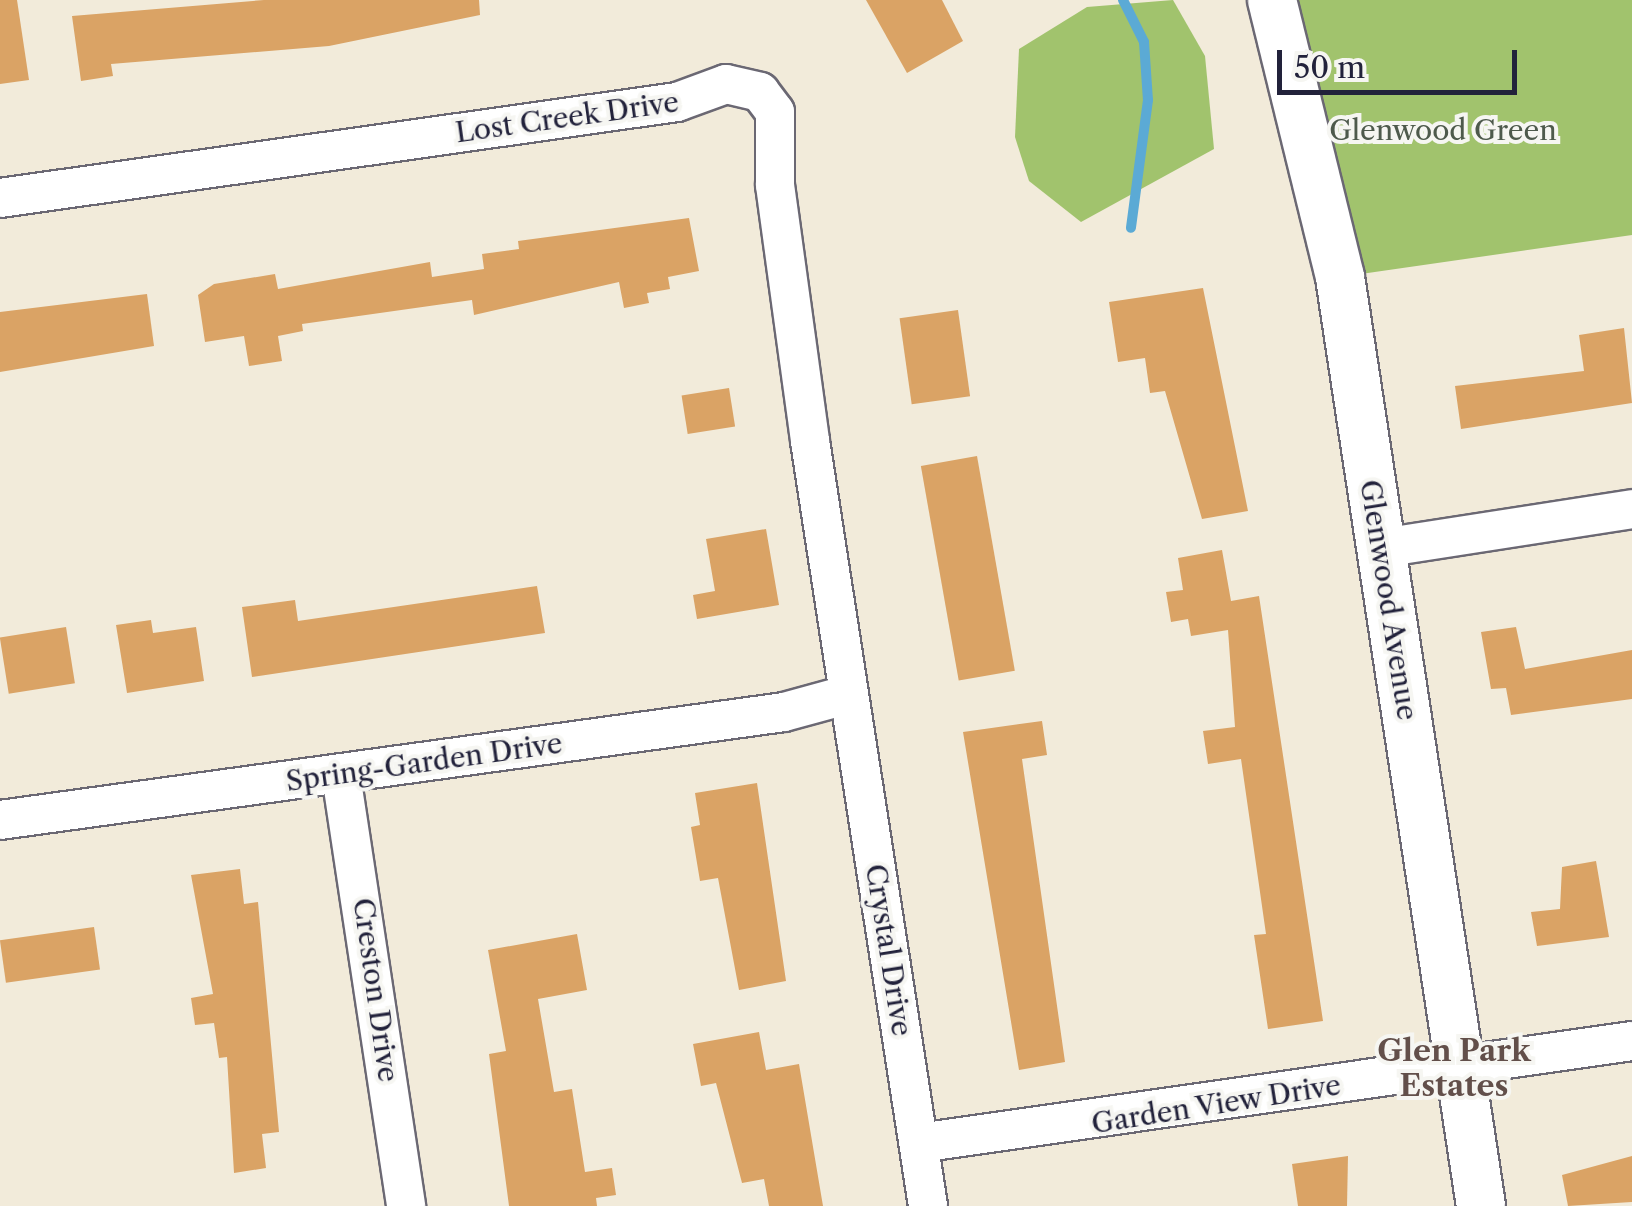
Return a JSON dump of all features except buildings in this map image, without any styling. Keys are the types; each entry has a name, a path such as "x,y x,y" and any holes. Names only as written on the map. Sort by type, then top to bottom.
{"street":[{"name":"Glenwood Avenue","path":"1272,0 1310,129 1381,548 1481,1206"},
{"name":"Lost Creek Drive","path":"0,198 678,102 726,84 760,92 775,112 775,186 846,695"},
{"path":"1381,548 1632,509"},
{"name":"Spring-Garden Drive","path":"0,820 341,775 846,695"},
{"name":"Crystal Drive","path":"846,695 928,1206"},
{"name":"Creston Drive","path":"341,775 406,1206"},
{"name":"Garden View Drive","path":"918,1143 1459,1068 1632,1040"}],"green space":[{"path":"1173,0 1205,56 1214,149 1081,222 1029,181 1015,137 1019,49 1087,7"},
{"name":"Glenwood Green","path":"1272,0 1632,0 1632,235 1340,277"}],"waterway":[{"path":"1123,0 1144,42 1148,100 1131,228"}],"district":[{"name":"Glen Park Estates","path":"1454,1068"}]}
